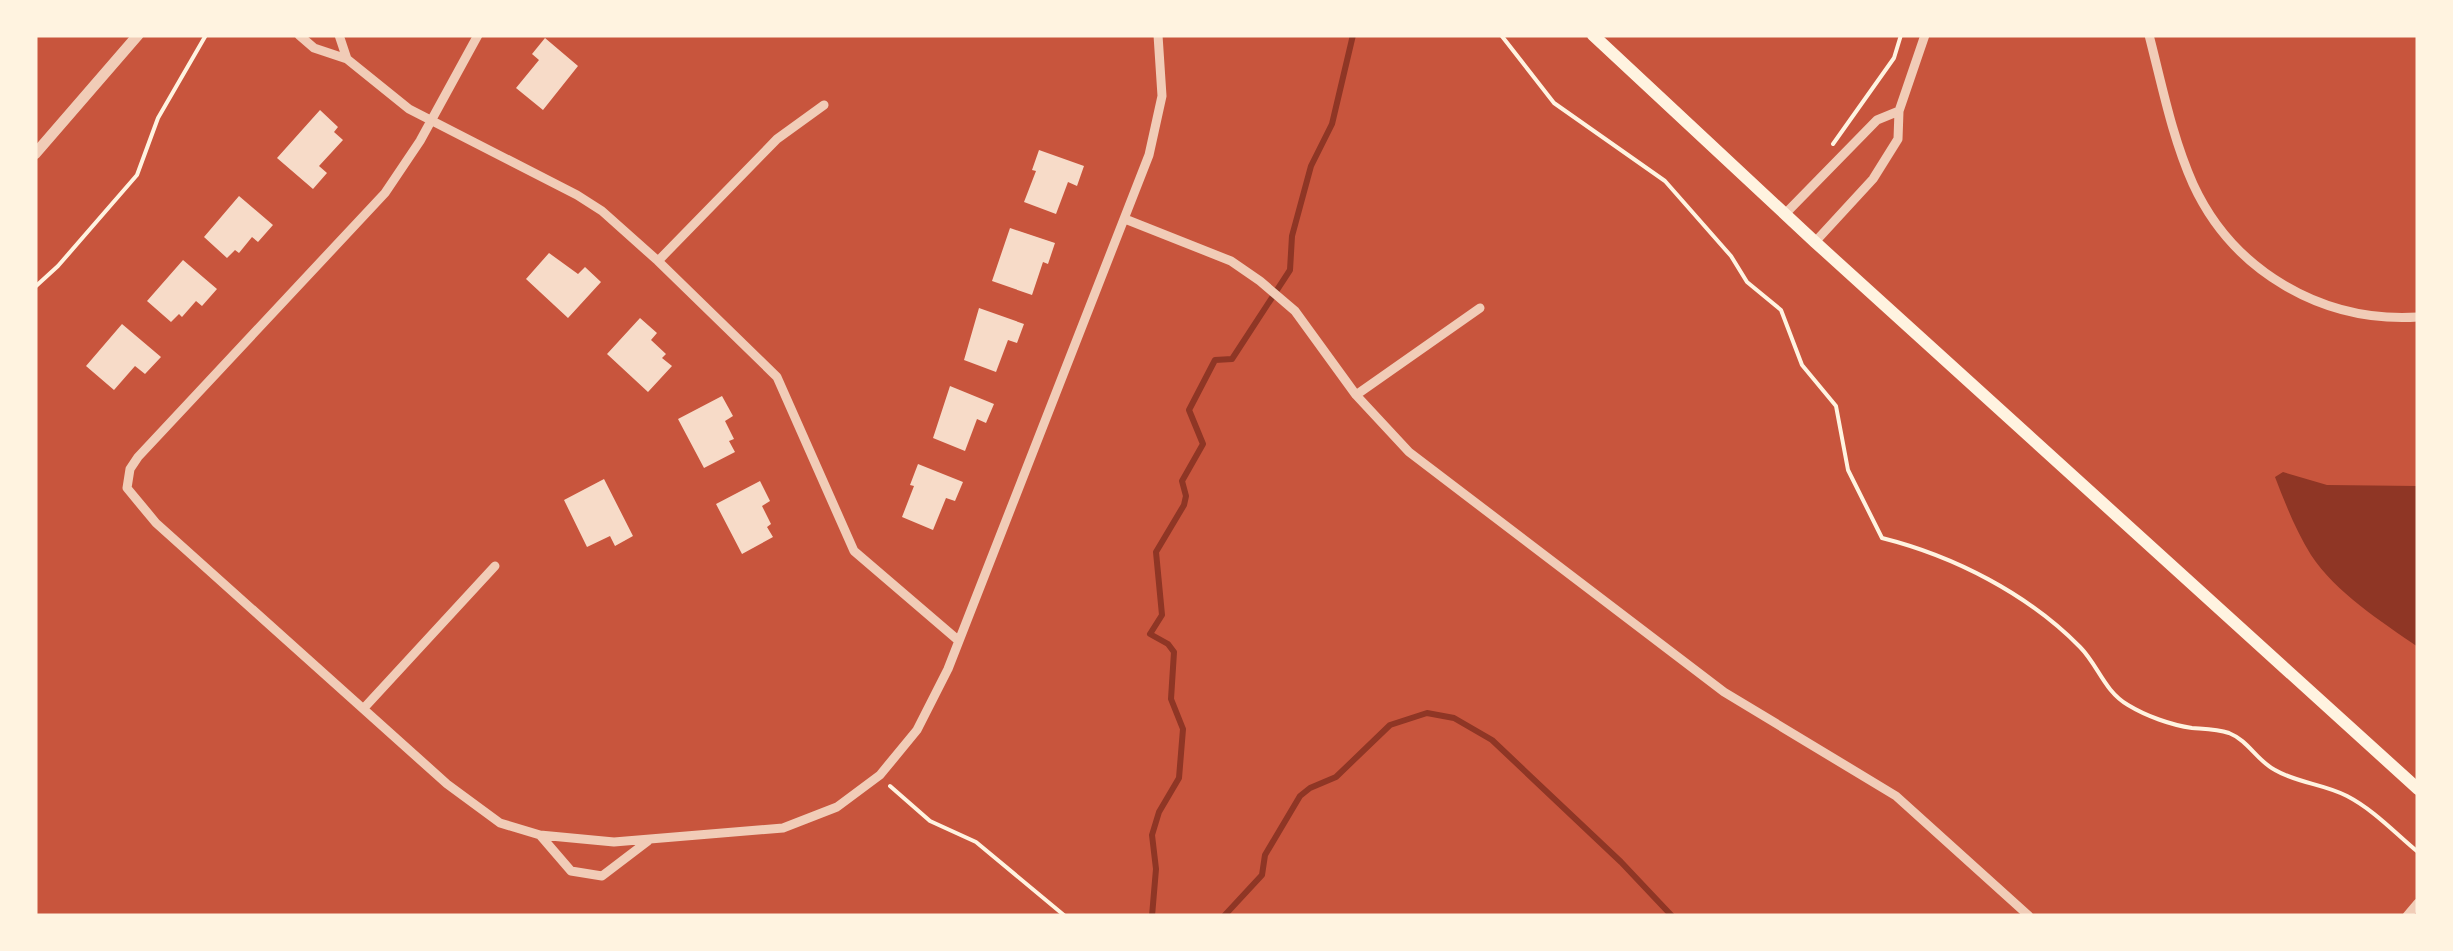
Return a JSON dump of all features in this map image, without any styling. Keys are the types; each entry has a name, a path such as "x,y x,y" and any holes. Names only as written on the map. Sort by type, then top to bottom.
{"main road":[{"path":"1593,35 1815,242 2418,789"}],"street":[{"path":"35,154 138,35"},
{"path":"300,35 314,48 346,59 409,109 578,196 658,262 777,377 854,551 959,642"},
{"path":"339,35 346,59"},
{"path":"478,35 386,193 138,458 130,469 127,488 156,522 447,784 500,824 540,834 614,842 783,828 837,807 880,775 917,730 959,642 1125,220 1158,120 1162,96 1158,35"},
{"path":"1815,242 1873,179 1898,139 1898,111 1925,35"},
{"path":"2150,35 2180,153 2210,215 2247,259 2294,293 2324,306 2353,314 2418,317"},
{"path":"658,262 777,139 824,105"},
{"path":"1785,214 1877,120 1898,111"},
{"path":"1125,220 1230,262 1260,280 1295,311 1356,395 1409,452 1724,692 1896,796 2029,916"},
{"path":"1356,395 1480,308"},
{"path":"364,708 495,566"},
{"path":"540,834 570,871 602,876 651,839"},
{"path":"2406,916 2418,903"}],"path":[{"path":"35,287 137,176 158,118 206,35"},
{"path":"1501,35 1554,103 1665,180 1731,256 1747,282 1782,310 1802,365 1836,406 1848,470 1882,538 1964,568 2011,592 2083,650 2103,682 2124,703 2149,716 2187,727 2220,730 2243,739 2260,761 2279,773 2345,795 2418,852"},
{"path":"1842,156 1833,142 1894,58 1901,35"},
{"path":"880,775 930,821 976,842 1065,916"}],"shaded area":[{"path":"2283,472 2327,485 2418,486 2418,647 2360,606 2321,569 2300,536 2275,477"}],"building":[{"path":"545,38 578,66 543,110 516,88 539,60 532,54"},
{"path":"320,110 338,127 334,132 343,140 319,166 327,173 313,189 277,158"},
{"path":"1039,150 1084,166 1077,186 1068,182 1056,214 1024,202"},
{"path":"239,196 273,225 258,242 252,237 239,253 235,250 227,258 204,237"},
{"path":"1010,228 1055,243 1048,264 1043,262 1032,295 992,281"},
{"path":"549,253 578,274 585,267 601,282 568,318 526,279"},
{"path":"183,260 217,289 202,306 196,301 182,317 179,314 171,322 147,301"},
{"path":"979,308 1024,324 1017,343 1008,340 996,372 964,360"},
{"path":"640,318 657,333 651,340 672,366 648,392 607,354"},
{"path":"122,324 161,357 145,374 135,366 114,390 86,366"},
{"path":"950,386 994,404 986,423 977,419 965,451 933,438"},
{"path":"722,396 733,416 725,421 734,439 729,441 735,452 704,468 678,419"},
{"path":"918,464 963,482 955,501 946,498 933,530 902,517"},
{"path":"604,479 633,536 615,546 610,536 587,547 564,500"},
{"path":"760,481 770,501 762,506 773,537 742,554 716,504"}],"waterway":[{"path":"1152,916 1156,869 1152,835 1159,812 1179,778 1183,729 1171,699 1174,652 1150,634 1162,615 1156,552 1184,505 1182,481 1203,444 1189,410 1215,360 1232,359 1290,270 1292,236 1311,166 1332,124 1353,35"},
{"path":"1224,916 1262,875 1265,855 1300,796 1336,777 1390,725 1427,713 1454,718 1492,740 1672,916"}]}
